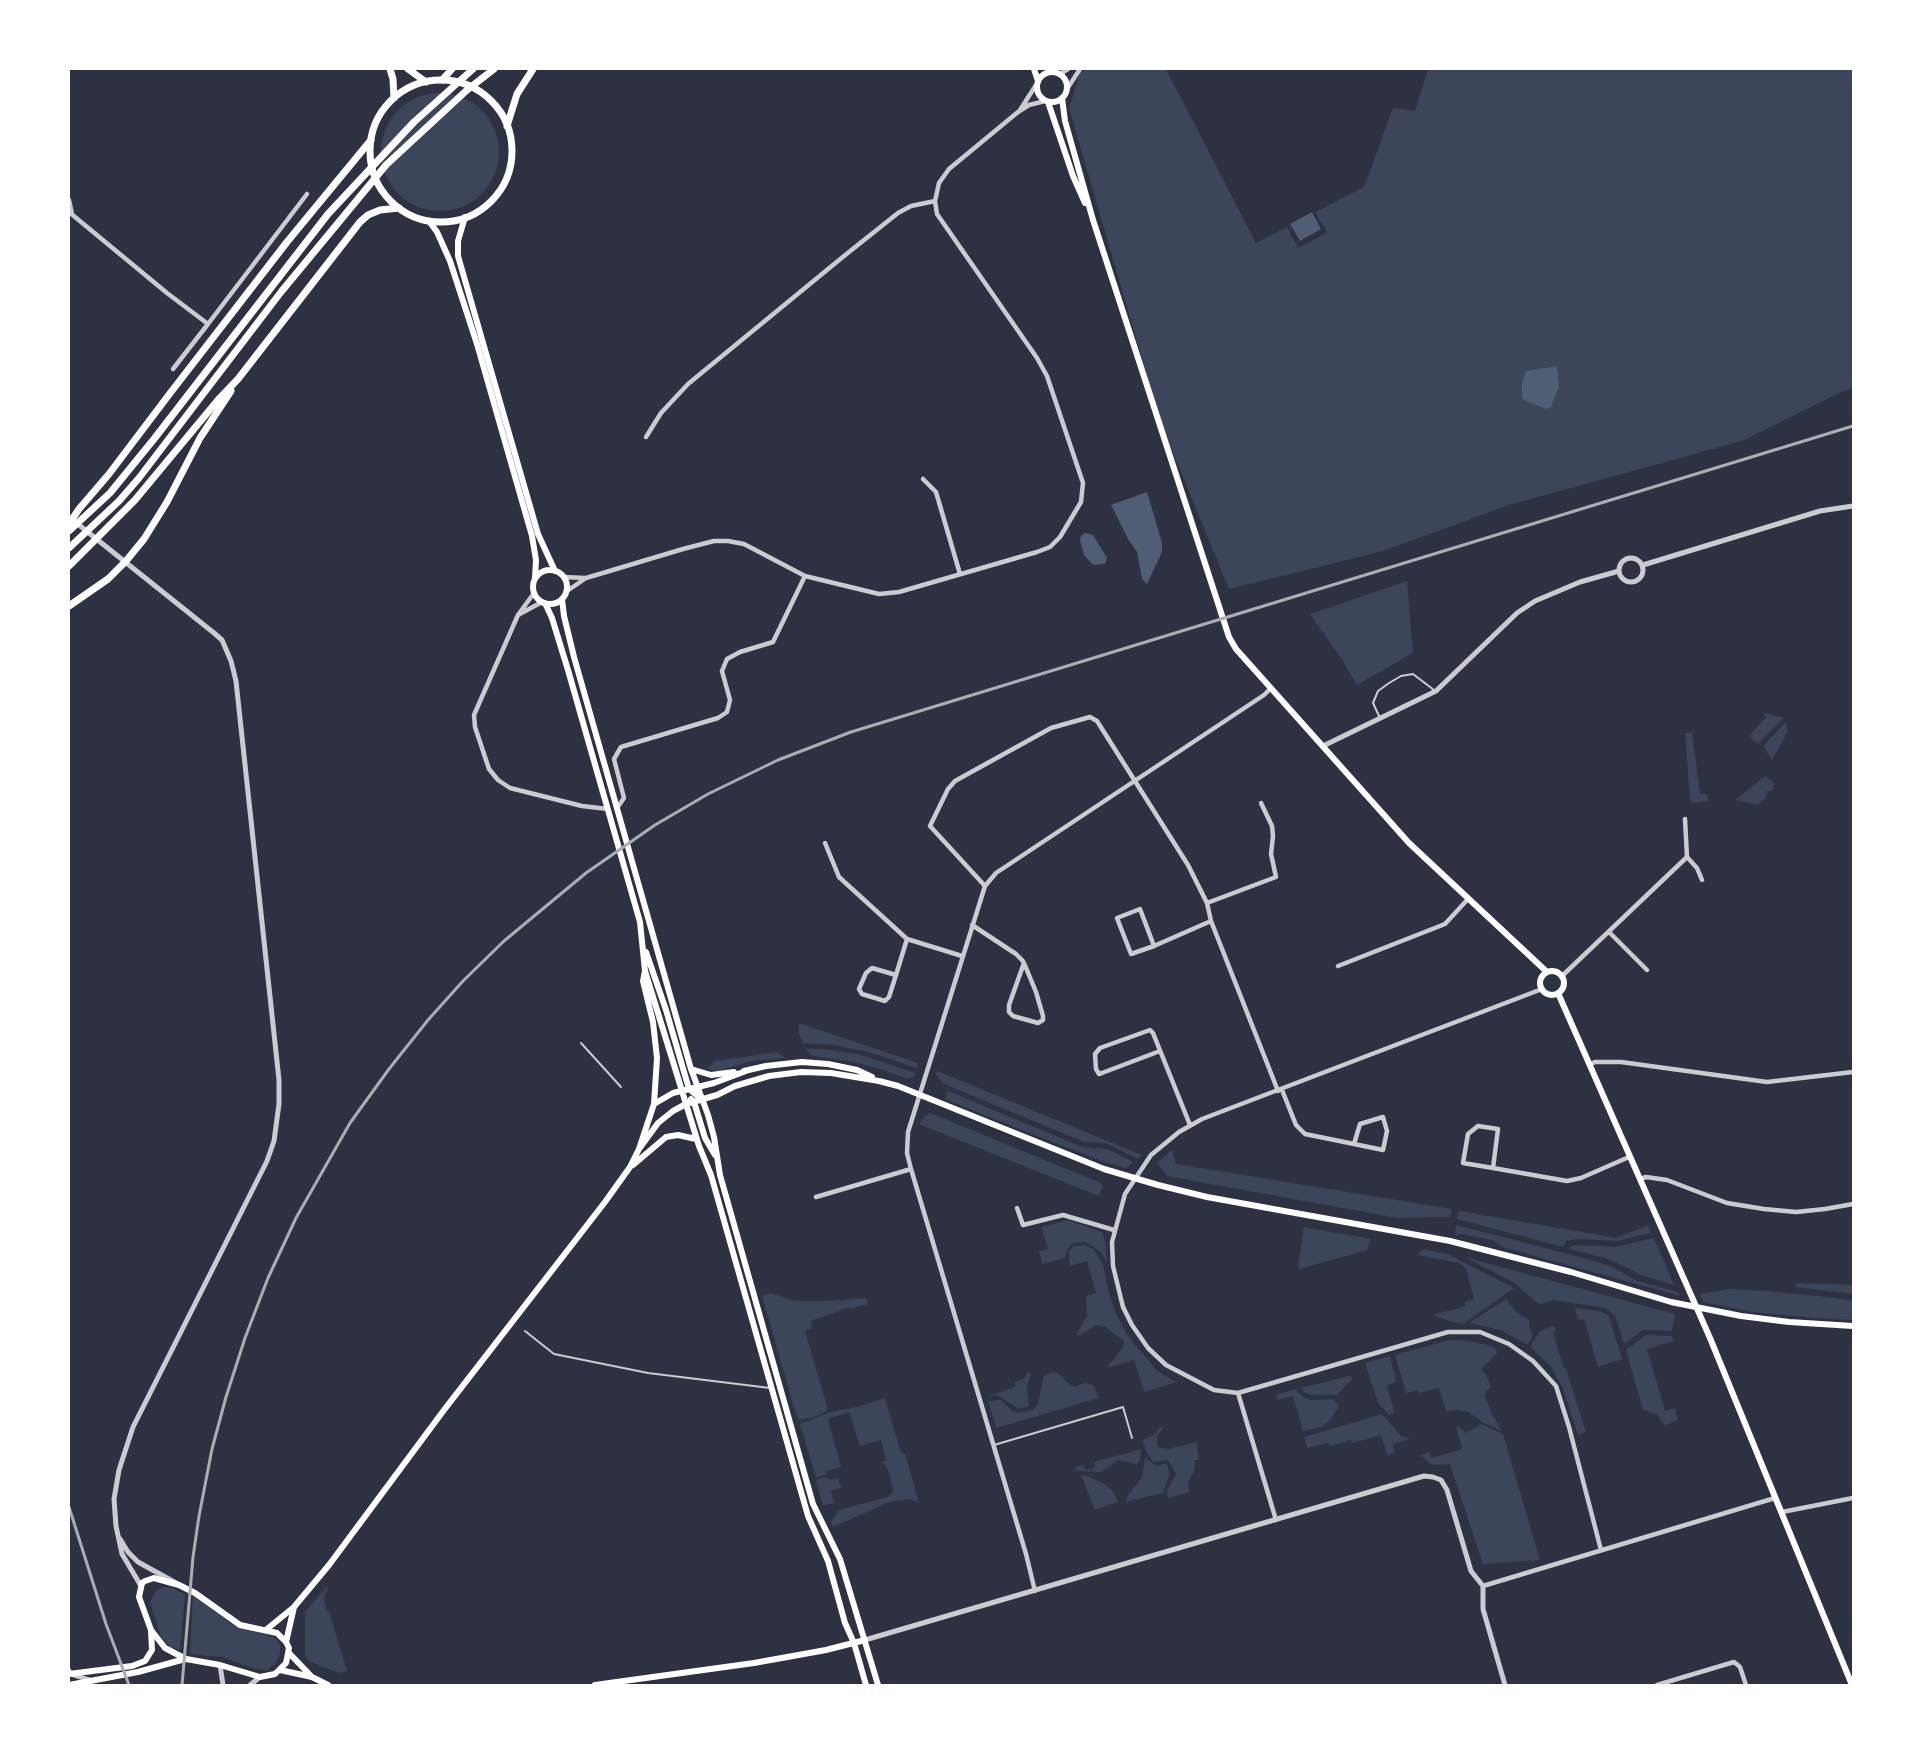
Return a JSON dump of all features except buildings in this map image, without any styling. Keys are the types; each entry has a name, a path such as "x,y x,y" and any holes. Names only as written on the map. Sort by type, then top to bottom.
{"main road":[{"path":"390,69 394,98"},
{"path":"408,69 426,82"},
{"path":"442,80 452,69"},
{"path":"69,531 110,493 335,206 414,122 473,69"},
{"path":"69,549 139,478 282,292 386,165 467,90 494,69"},
{"path":"507,126 517,94 533,69"},
{"path":"1034,69 1038,94 1047,102 1073,176 1093,220"},
{"path":"1037,83 1048,70 1060,74 1067,83 1067,89 1062,98 1053,103 1047,102"},
{"path":"442,80 459,82 481,93 499,111 507,126 512,148 505,180 493,199 475,213 441,222 413,216 399,208 388,197 376,178 370,156 371,140 378,119 394,98 426,82 442,80"},
{"path":"1062,98 1065,121 1093,220 1230,637 1240,655 1409,843 1546,972 1557,972 1562,976 1564,984 1558,993 1551,994 1542,990 1540,980 1546,972"},
{"path":"69,524 287,242 371,140"},
{"path":"69,606 108,579 144,539 167,502 200,438 238,379 360,222 368,215 380,210 399,208"},
{"path":"465,217 458,241 458,256 538,534 555,571 563,577 567,591 562,599 554,604 543,603"},
{"path":"429,221 437,232 450,261 474,334 532,536 536,578"},
{"path":"69,566 135,501 238,379"},
{"path":"555,571 544,571 536,578 533,583 534,593 552,618 562,648 640,922 645,971 681,1091 690,1103 717,1159"},
{"path":"562,599 574,657 691,1069 693,1088"},
{"path":"643,943 693,1088 701,1100 714,1137 717,1159 813,1504 840,1559 878,1685"},
{"path":"267,1629 294,1607 329,1565 630,1167 639,1149 654,1104 657,1058 653,1022 643,981 645,971"},
{"path":"1558,993 1710,1338 1852,1685"},
{"path":"654,1104 663,1097 766,1066 802,1062 819,1063 857,1071 1104,1169 1207,1197 1482,1248 1678,1303 1741,1316 1853,1326"},
{"path":"691,1069 711,1075 746,1071"},
{"path":"639,1149 658,1123 673,1111 735,1086 779,1074 801,1072 831,1073 879,1080"},
{"path":"690,1103 696,1139 711,1175 808,1516 828,1561 845,1623 854,1643 866,1685"},
{"path":"630,1167 666,1137 678,1135 696,1139"},
{"path":"69,1673 132,1666 145,1661 152,1650 151,1630 139,1597 141,1586 145,1581 154,1578 179,1585 195,1593 240,1624 278,1633 286,1642 289,1653 312,1677"},
{"path":"286,1642 294,1607"},
{"path":"151,1630 165,1648 186,1659 220,1665 260,1677 269,1676 280,1670 286,1663 289,1653"},
{"path":"596,1685 754,1663 826,1650 865,1640"},
{"path":"69,1685 186,1659"},
{"path":"280,1670 312,1677 328,1685"}],"street":[{"path":"1060,74 1068,69"},
{"path":"1067,89 1080,69"},
{"path":"1018,112 1037,83"},
{"path":"567,591 586,578 687,548 728,541 744,544 805,576 879,594 899,592 1038,552 1050,547 1060,537 1081,502 1083,483 1047,376 1037,358 937,214 935,201 939,183 949,169 1018,112 1029,105 1047,102"},
{"path":"173,369 307,194"},
{"path":"69,201 71,213 208,324"},
{"path":"646,437 661,413 688,384 844,256 898,213 911,206 935,201"},
{"path":"923,479 936,492 960,574"},
{"path":"1643,565 1820,511 1853,506"},
{"path":"69,517 222,640 231,661 236,681 277,1060 279,1104 274,1141 267,1161 126,1444 119,1470 114,1499 116,1526 120,1538 128,1552 138,1562 171,1578 179,1585"},
{"path":"1619,571 1622,562 1628,558 1638,560 1643,565"},
{"path":"1619,571 1626,580 1633,582 1642,576 1643,565"},
{"path":"1323,746 1436,691 1517,613 1536,601 1580,582 1619,571"},
{"path":"616,808 624,798 614,759 615,754 621,747 718,718 727,712 730,700 722,671 727,659 740,652 773,642 805,576"},
{"path":"563,577 586,578"},
{"path":"534,593 518,615 474,715 475,727 489,769 498,780 510,788 582,806 608,809"},
{"path":"518,615 543,603"},
{"path":"1035,1591 994,1445 911,1169 907,1142 985,886 996,873 1270,689"},
{"path":"985,886 930,826 948,789 956,781 1051,728 1090,717 1097,721 1188,865 1207,903 1211,921 1296,1125 1305,1134 1354,1144 1383,1149 1388,1131 1383,1117 1360,1125 1354,1144"},
{"path":"1207,903 1276,877 1271,854 1272,826 1261,804"},
{"path":"1685,819 1687,857 1697,868 1702,880"},
{"path":"825,843 839,876 907,939 962,956"},
{"path":"1562,976 1687,857"},
{"path":"1338,966 1445,924 1468,899"},
{"path":"1154,946 1140,909 1117,918 1131,954 1154,946 1211,921"},
{"path":"972,925 1017,954 1024,963 1043,1016 1043,1020 1038,1023 1013,1016 1009,1012 1009,1005 1024,963"},
{"path":"1609,932 1647,970"},
{"path":"896,975 872,968 866,973 859,989 862,994 885,1001 889,997 896,975 907,939"},
{"path":"1542,990 1190,1125 1166,1141 1151,1155 1125,1194 1114,1230 1113,1266 1117,1287 1131,1325 1148,1348 1166,1365 1214,1390 1238,1393 1448,1332 1480,1332 1509,1344 1533,1361 1556,1386 1601,1550"},
{"path":"1160,1051 1099,1074 1096,1069 1095,1054 1100,1048 1150,1030 1153,1033 1190,1125"},
{"path":"1589,1065 1595,1062 1621,1062 1767,1082 1853,1072"},
{"path":"1492,1168 1498,1129 1478,1126 1468,1134 1463,1163 1567,1181 1581,1178 1629,1157"},
{"path":"816,1197 911,1169"},
{"path":"1640,1179 1646,1177 1666,1180 1727,1203 1764,1209 1796,1212 1853,1204"},
{"path":"1017,1208 1023,1225 1063,1215 1114,1230"},
{"path":"1238,1393 1276,1520"},
{"path":"865,1640 1424,1476 1441,1480 1447,1490 1472,1570 1483,1586 1483,1610 1505,1685"},
{"path":"1483,1586 1775,1498"},
{"path":"1782,1512 1853,1498"},
{"path":"120,1538 122,1554 141,1586"},
{"path":"1657,1685 1734,1662 1740,1667 1746,1685"},
{"path":"220,1665 223,1685"},
{"path":"69,1673 92,1681"},
{"path":"250,1685 260,1677"}],"lane":[{"path":"1380,718 1373,703 1378,691 1401,676 1413,674 1436,691"},
{"path":"581,1043 621,1087"},
{"path":"525,1331 554,1354 648,1373 772,1388"},
{"path":"994,1445 1123,1407 1132,1438"}],"shaded area":[{"path":"1088,69 1166,69 1256,243 1287,227 1298,248 1327,233 1315,212 1364,187 1393,108 1415,111 1428,69 1853,69 1853,388 1742,441 1509,505 1383,551 1229,589 1160,421 1069,108 1080,73"},
{"path":"440,93 463,97 482,110 495,129 499,152 495,175 482,194 463,207 440,211 417,207 398,194 385,175 381,152 385,129 398,110 417,97"},
{"path":"1312,212 1321,229 1300,241 1290,224"},
{"path":"1557,366 1559,387 1551,407 1546,409 1522,399 1522,384 1526,371"},
{"path":"1147,492 1162,543 1162,552 1147,584 1142,579 1137,552 1111,505"},
{"path":"1085,533 1093,535 1107,558 1105,564 1093,565 1084,555 1080,540"},
{"path":"1407,581 1413,653 1357,685 1310,614"},
{"path":"1762,712 1784,718 1758,744 1749,736 1766,717"},
{"path":"1786,722 1788,731 1772,760 1763,746"},
{"path":"1692,732 1700,794 1707,794 1709,801 1693,803 1690,800 1685,733"},
{"path":"1765,776 1775,784 1771,791 1767,791 1766,797 1758,805 1735,800"},
{"path":"799,1023 918,1063 916,1068 875,1054 835,1045 803,1043 799,1033"},
{"path":"806,1049 858,1054 915,1073 915,1076 907,1079 878,1068 813,1056"},
{"path":"777,1052 786,1058 752,1061 718,1071 707,1069 715,1061"},
{"path":"937,1071 1142,1155 1138,1159 1105,1143 1084,1142 944,1084 936,1074"},
{"path":"948,1091 1082,1147 1107,1149 1132,1163 1126,1168 1104,1162 1019,1129 945,1099"},
{"path":"930,1113 1101,1183 1103,1186 1099,1196 919,1124"},
{"path":"1172,1150 1176,1164 1452,1209 1450,1217 1398,1218 1167,1176 1157,1163"},
{"path":"1459,1211 1617,1238 1648,1225 1651,1233 1617,1241 1578,1239 1566,1241 1563,1247 1457,1219"},
{"path":"1067,1220 1102,1232 1107,1263 1101,1253 1090,1244 1083,1242 1071,1244 1065,1258 1042,1264 1039,1251 1048,1249 1041,1227"},
{"path":"1456,1225 1610,1266 1638,1281 1678,1292 1680,1296 1502,1247 1495,1241 1462,1234 1455,1236"},
{"path":"1304,1227 1371,1239 1367,1250 1300,1269 1298,1267"},
{"path":"1654,1238 1674,1285 1641,1275 1606,1258 1570,1249 1575,1245 1615,1247"},
{"path":"1084,1245 1093,1249 1103,1264 1109,1294 1116,1314 1128,1336 1157,1371 1177,1382 1144,1392 1134,1360 1106,1368 1124,1346 1124,1341 1105,1327 1096,1325 1081,1335 1076,1335 1087,1316 1086,1296 1096,1293 1087,1261 1071,1266 1069,1262 1069,1252 1073,1246"},
{"path":"1424,1249 1447,1254 1514,1288 1463,1324 1433,1315 1465,1306 1465,1302 1474,1299 1466,1268 1459,1263 1417,1255"},
{"path":"1464,1257 1675,1314 1672,1331 1643,1330 1624,1344 1615,1316 1605,1308 1554,1300 1541,1304 1513,1282"},
{"path":"1797,1283 1853,1285 1853,1294 1795,1287"},
{"path":"1729,1289 1853,1300 1853,1320 1753,1312 1703,1302 1700,1294"},
{"path":"771,1293 794,1301 866,1298 868,1304 851,1309 849,1307 811,1321 812,1328 805,1331 828,1410 817,1416 799,1420 794,1408 762,1296"},
{"path":"1506,1299 1517,1313 1529,1320 1533,1335 1529,1343 1526,1344 1500,1330 1469,1323"},
{"path":"1575,1308 1600,1311 1609,1316 1622,1359 1598,1367 1584,1319 1578,1320"},
{"path":"1554,1326 1556,1331 1553,1332 1563,1366 1566,1369 1586,1432 1578,1435 1563,1389 1551,1367 1530,1347 1540,1331"},
{"path":"1646,1335 1672,1336 1674,1341 1647,1349 1665,1411 1675,1408 1678,1420 1665,1425 1657,1415 1643,1410 1626,1350"},
{"path":"1449,1340 1470,1341 1494,1347 1497,1353 1482,1368 1482,1371 1486,1374 1491,1387 1486,1391 1485,1397 1502,1431 1468,1412 1446,1411 1439,1388 1406,1393 1395,1355"},
{"path":"1390,1356 1396,1381 1387,1386 1394,1412 1389,1415 1378,1403 1365,1363"},
{"path":"1027,1372 1031,1374 1027,1387 1029,1406 1019,1409 997,1395 988,1396 1015,1387 1015,1382 1025,1378"},
{"path":"1058,1373 1071,1386 1091,1384 1099,1398 996,1428 988,1401 1001,1400 1012,1411 1019,1413 1033,1410 1038,1404 1045,1375"},
{"path":"1350,1376 1352,1379 1337,1395 1311,1395 1301,1388"},
{"path":"1295,1389 1303,1397 1311,1400 1334,1399 1339,1406 1331,1419 1322,1427 1303,1431 1293,1396 1277,1400 1276,1395"},
{"path":"885,1398 900,1450 903,1454 905,1453 919,1503 909,1499 889,1502 833,1527 831,1522 839,1510 888,1497 892,1493 888,1470 881,1462 886,1460 881,1440 860,1446 849,1412 828,1419 841,1467 826,1471 827,1474 816,1478 800,1424 830,1412 861,1406"},
{"path":"1382,1414 1401,1436 1410,1439 1393,1444 1395,1453 1387,1455 1381,1435 1352,1443 1351,1440 1330,1446 1328,1443 1307,1448 1304,1437"},
{"path":"1481,1424 1503,1434 1540,1560 1483,1564 1450,1464 1432,1465 1421,1456 1429,1452 1432,1458 1462,1449 1456,1427 1459,1426 1466,1433"},
{"path":"1164,1427 1157,1436 1160,1448 1168,1449 1197,1442 1199,1460 1195,1460 1194,1471 1188,1482 1189,1492 1168,1498 1167,1490 1176,1474 1168,1460 1153,1462 1145,1449 1143,1440"},
{"path":"1141,1449 1140,1460 1137,1464 1118,1460 1100,1472 1074,1471 1076,1467 1083,1465 1086,1470 1095,1468 1094,1462"},
{"path":"1145,1458 1156,1466 1167,1463 1170,1474 1163,1493 1126,1502 1128,1495 1142,1478"},
{"path":"1081,1475 1106,1485 1113,1491 1118,1502 1095,1510"},
{"path":"827,1477 829,1480 838,1478 841,1488 831,1491 834,1503 823,1506 816,1480"},
{"path":"327,1586 328,1590 324,1596 326,1611 329,1611 347,1671 339,1673 310,1662 305,1656 305,1612"},
{"path":"163,1587 185,1594 180,1650 170,1647 161,1637 150,1602 156,1591"},
{"path":"193,1595 233,1625 276,1639 280,1646 280,1654 275,1664 267,1670 256,1669 222,1657 190,1654"}],"railway":[{"path":"182,1685 193,1557 212,1449 245,1338 268,1278 296,1218 350,1123 428,1020 463,981 504,941 586,873 655,825 708,794 778,760 851,732 1853,426"},
{"path":"69,1507 106,1624 129,1685"}]}
